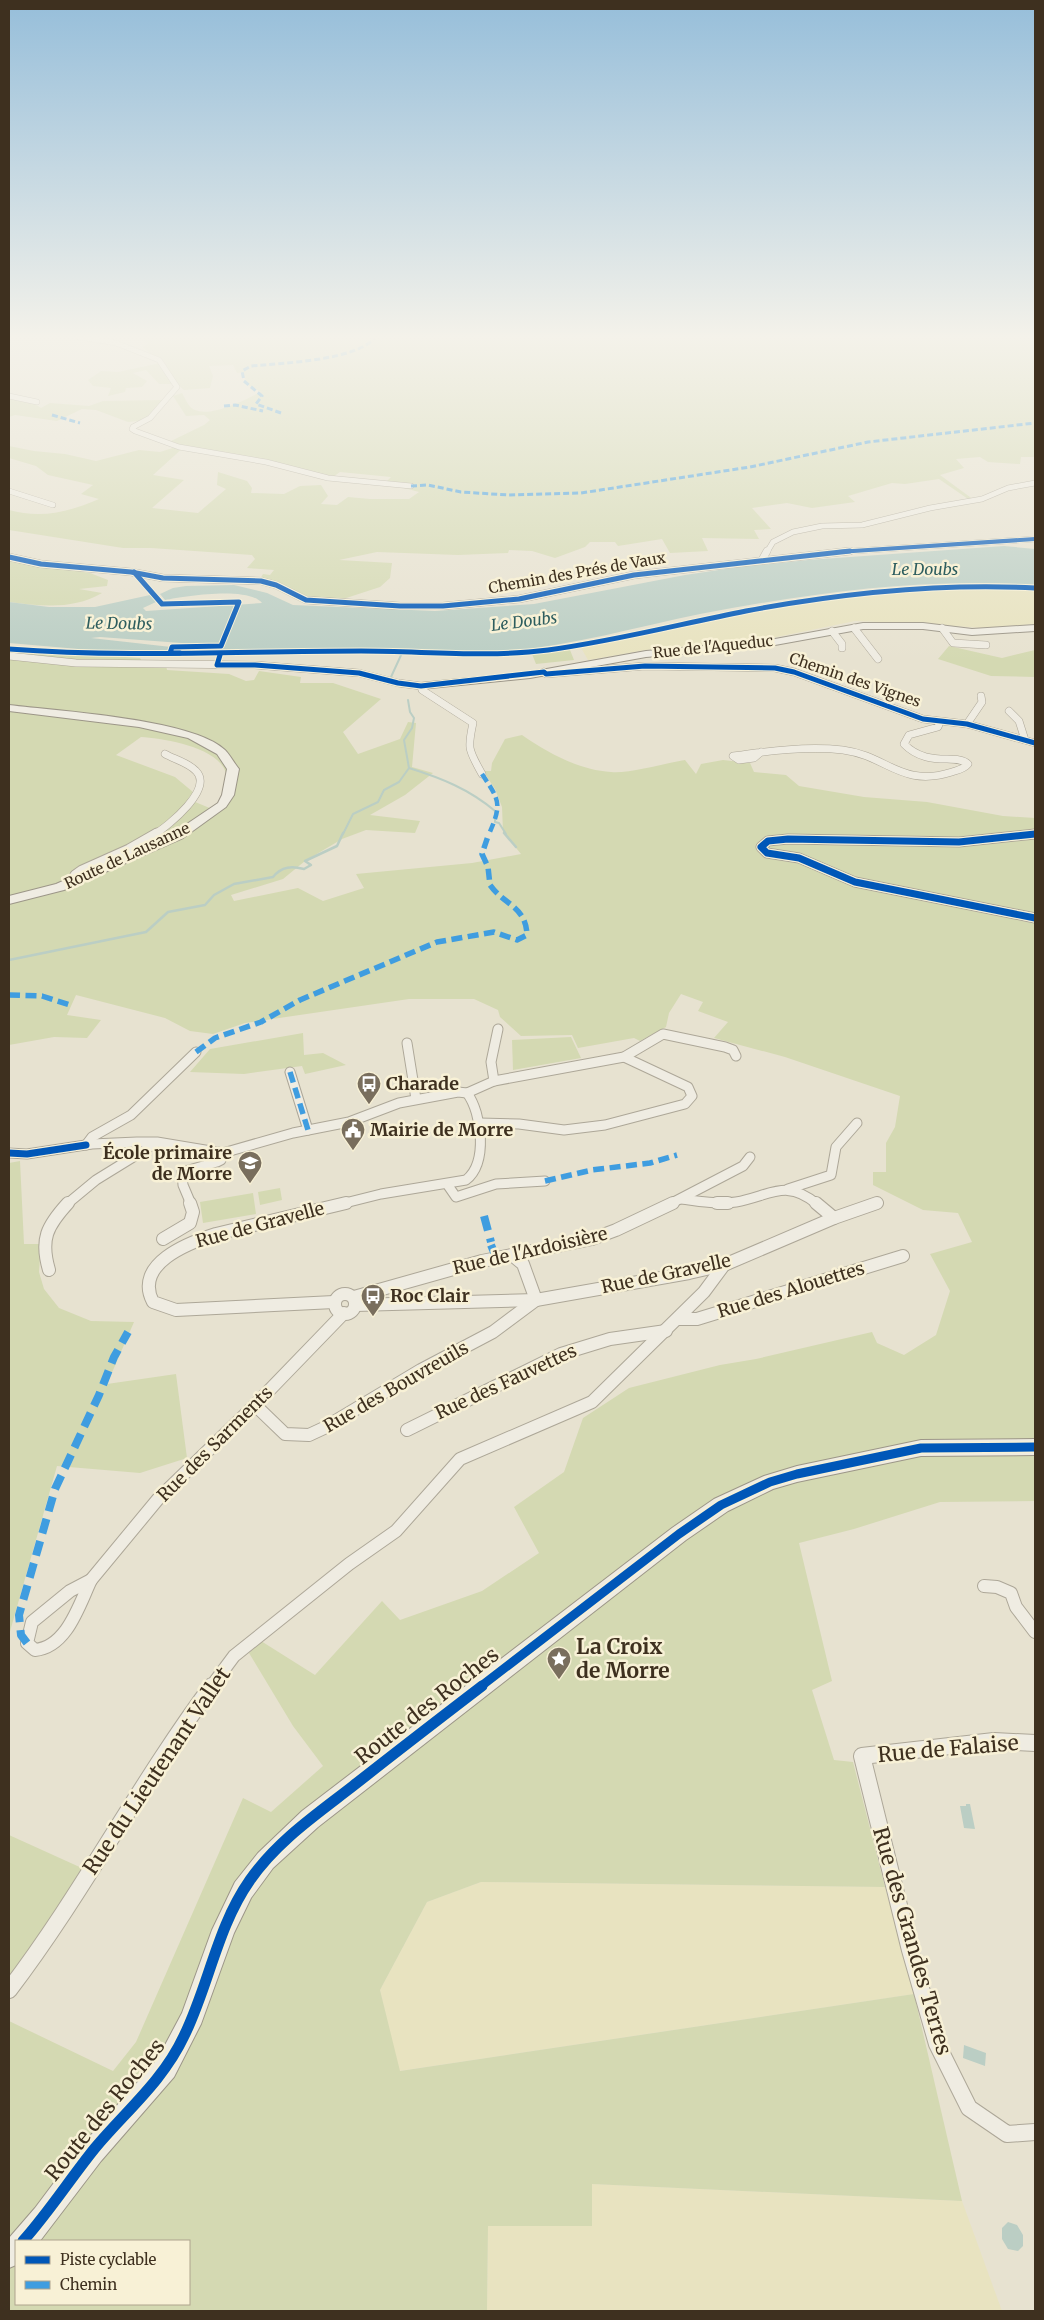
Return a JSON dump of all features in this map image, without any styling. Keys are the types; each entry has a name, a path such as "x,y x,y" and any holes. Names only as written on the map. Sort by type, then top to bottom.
{"street":[{"path":"171,444 266,462 328,478 411,486"},
{"path":"762,560 772,542 793,532 822,526 862,525 930,508 974,501 1008,488 1035,483"},
{"path":"9,491 53,505"},
{"name":"Chemin des Prés de Vaux","path":"134,572 163,578 261,581 276,585 306,600 418,606 519,599 634,575 762,560 852,552 940,548 1035,539"},
{"name":"Chemin des Prés de Vaux","path":"9,557 41,564 134,572 219,574"},
{"name":"Rue de l'Aqueduc","path":"421,686 530,675 646,654 764,644 832,631 883,625 942,628 972,632 1035,628"},
{"path":"854,628 878,659"},
{"path":"942,628 953,643 986,645"},
{"path":"832,631 842,644 842,648"},
{"path":"9,656 76,663 254,664 359,673 406,685 421,686 422,690 431,697 456,710 473,723 468,744 469,751 482,774"},
{"name":"Chemin des Vignes","path":"544,672 546,674 562,674 645,666 775,668 794,672 923,719 967,724 1035,742"},
{"path":"967,724 982,702 981,696"},
{"name":"Route de Lausanne","path":"9,708 172,730 205,741 221,752 233,769 232,786 222,804 210,814 166,841 71,882 41,893 9,900"},
{"path":"1009,711 1019,721 1025,740"},
{"path":"761,752 782,749 854,751 906,775 919,778 937,777 965,768 968,764 965,760 925,759 909,750 904,744 909,735 934,729 938,727 940,722"},
{"path":"71,882 75,875 82,870 146,840 170,824 196,794 199,775 196,770 165,754"},
{"path":"1035,834 959,842 788,839 762,844 762,850 766,853 799,858 853,882 1035,918"},
{"path":"494,1081 491,1075 491,1060 498,1029"},
{"path":"9,1153 28,1154 86,1145 157,1142 224,1153 308,1130 349,1122 384,1108 416,1099 458,1092 467,1093 494,1081 624,1057 663,1034 725,1047 733,1050 736,1056"},
{"path":"406,1043 416,1099"},
{"path":"86,1145 92,1137 131,1114 196,1052"},
{"path":"479,1123 519,1124 564,1130 605,1125 685,1104 690,1101 692,1096 688,1087 624,1057"},
{"path":"290,1072 308,1130"},
{"name":"Rue de Gravelle","path":"337,1307 305,1304 176,1310 153,1302 147,1289 150,1277 158,1267 176,1250 192,1242 216,1234 369,1197 466,1180 474,1174 478,1162 479,1123 474,1102 467,1093"},
{"path":"681,1199 719,1203 735,1202 785,1190 831,1175 835,1167 835,1149 839,1141 858,1123"},
{"path":"49,1270 44,1248 48,1229 58,1214 80,1192 99,1177 157,1142"},
{"path":"162,1239 190,1222 193,1218 194,1211 180,1179 182,1172 217,1162 221,1160 224,1153"},
{"name":"Rue de l'Ardoisière","path":"355,1301 482,1261 592,1239 616,1230 681,1199 743,1166 750,1157"},
{"path":"447,1184 452,1194 456,1197 496,1184 545,1181"},
{"path":"785,1190 794,1190 805,1194 834,1218"},
{"name":"Rue de Gravelle","path":"355,1301 536,1300 689,1273 724,1264 834,1218 877,1203"},
{"path":"512,1256 523,1264 536,1300"},
{"name":"Rue des Alouettes","path":"678,1320 697,1319 903,1256"},
{"name":"Rue du Lieutenant Vallet","path":"9,1990 46,1940 181,1727 234,1656 349,1564 396,1531 460,1459 592,1402 678,1320 704,1292 724,1264"},
{"path":"689,1273 702,1279 704,1292"},
{"path":"337,1307 338,1297 344,1294 355,1301"},
{"name":"Rue des Bouvreuils","path":"255,1405 285,1434 309,1435 361,1408 406,1380 493,1332 536,1300"},
{"name":"Rue des Sarments","path":"91,1580 70,1591 32,1622 27,1643 35,1650 45,1649 60,1638 73,1617 91,1580 158,1498 255,1405 337,1307 350,1312 355,1301"},
{"name":"Rue des Fauvettes","path":"407,1430 562,1354 610,1339 668,1330"},
{"name":"Route des Roches","path":"24,2240 102,2140 145,2094 173,2058 195,2014 224,1931 243,1890 273,1850 310,1819 679,1534 721,1505 770,1482 797,1474 921,1448 1035,1447"},
{"path":"984,1586 997,1587 1011,1593 1016,1607 1035,1632"},
{"name":"Rue de Falaise","path":"862,1756 994,1741 1035,1743"},
{"name":"Rue des Grandes Terres","path":"862,1756 910,1950 937,2044 969,2108 1007,2134 1035,2132"}],"shaded area":[{"path":"985,588 1035,590 1035,624 982,628 855,621 762,640 646,650 588,660 580,646 746,613 826,600 898,592"},
{"path":"481,1882 885,1887 914,1994 399,2071 380,1990 427,1902"},
{"path":"592,2184 962,2201 1002,2311 487,2311 488,2226 591,2226"}],"green space":[{"path":"175,444 1035,444 1035,457 1021,457 1020,464 988,462 980,457 956,459 964,468 940,475 974,500 971,501 939,479 905,484 892,483 848,496 855,502 812,508 787,503 752,508 771,529 754,530 759,539 702,538 708,551 670,553 662,539 618,546 615,542 590,542 585,547 555,558 532,551 509,550 508,553 458,555 377,552 339,560 392,563 390,578 380,587 334,602 309,599 260,579 263,574 270,575 274,570 247,568 255,559 252,555 151,548 123,548 9,530 9,510 32,514 55,513 99,499 81,494 93,485 48,475 36,466 9,458 9,446 65,454 96,461 139,450 160,452 179,446","holes":["184,447 333,477 340,472 391,477 385,483 419,492 409,499 348,497 337,505 321,504 328,496 321,485 300,486 284,494 251,493 252,488 247,481 218,472 217,485 226,489 198,513 152,508 184,480 153,475"]},
{"path":"9,560 90,573 108,580 107,586 79,589 102,593 80,602 68,604 33,605 9,602"},
{"path":"949,646 1002,658 1035,650 1035,677 991,676 938,659"},
{"path":"9,649 140,658 145,666 166,665 167,670 229,674 246,681 254,680 259,671 301,677 300,683 333,683 381,699 343,732 358,754 400,739 408,722 416,723 412,767 433,773 405,795 370,815 420,821 415,833 366,830 342,839 305,861 283,879 231,895 234,901 298,888 323,901 364,888 356,874 472,863 521,854 503,832 502,807 495,789 483,771 491,771 492,763 505,739 522,735 564,760 599,771 627,771 685,760 696,774 701,764 723,760 750,763 754,772 786,775 799,786 864,797 927,802 1003,816 1035,818 1035,1501 940,1502 854,1529 799,1543 832,1681 812,1690 834,1760 853,1762 885,1887 481,1882 427,1902 380,1990 400,2071 914,1994 962,2201 592,2184 592,2226 488,2226 487,2311 9,2311 9,2021 113,2071 136,2042 243,1798 271,1812 323,1766 293,1726 249,1653 261,1641 315,1675 382,1601 400,1620 482,1591 539,1553 514,1507 564,1472 583,1418 629,1388 720,1365 756,1359 872,1332 877,1343 904,1355 936,1335 950,1291 930,1254 972,1242 958,1213 923,1210 873,1185 873,1172 886,1172 886,1143 895,1127 900,1096 785,1057 714,1038 728,1022 698,1011 703,1002 681,994 669,1013 666,1027 640,1041 634,1038 578,1048 572,1035 521,1036 500,1017 498,1010 474,999 409,999 245,1023 213,1034 190,1031 165,1018 76,995 67,1015 101,1020 87,1038 54,1037 9,1045","holes":["141,737 168,741 200,750 213,757 223,766 227,778 224,793 212,809 188,799 193,792 175,777 116,755"]},
{"path":"570,650 574,660 536,664 532,654"},
{"path":"303,1033 304,1055 323,1053 346,1065 305,1074 302,1066 244,1074 190,1072 210,1049"},
{"path":"571,1037 581,1058 513,1070 512,1040"},
{"path":"20,1161 24,1244 41,1244 39,1272 44,1289 59,1308 91,1321 134,1322 107,1384 176,1374 187,1458 140,1473 57,1466 9,1635 9,1163"},
{"path":"280,1188 282,1200 260,1205 258,1192"},
{"path":"253,1193 256,1214 203,1223 200,1202"},
{"path":"9,1835 84,1869 9,1997"}],"water":[{"name":"Le Doubs","path":"1004,546 1035,549 1035,585 951,583 825,593 700,614 558,645 496,652 348,648 222,652 222,650 215,650 113,652 9,643 9,602 49,607 95,607 150,595 156,602 143,608 146,611 262,603 255,598 244,595 216,594 165,600 160,594 173,588 186,586 234,585 267,593 293,605 435,611 534,604 685,575 808,560","holes":["100,637 222,646 171,647 91,638"]},
{"path":"966,1804 970,1804 975,1829 964,1828 960,1806 966,1806"},
{"path":"964,2045 986,2053 985,2066 963,2058"},
{"path":"1008,2222 1017,2225 1023,2235 1023,2246 1018,2251 1008,2249 1002,2239 1002,2228"}],"waterway":[{"path":"391,677 402,653"},
{"path":"408,700 410,712 414,718 412,728 404,740 409,768"},
{"path":"343,834 353,814 378,802 384,790 399,782 409,768"},
{"path":"409,768 454,785 475,796 495,811 495,822 499,823 506,834"},
{"path":"9,960 146,932 168,912 205,905 214,895 234,884 273,877 276,873 287,868 304,869 311,865 305,861 337,846 343,833"},
{"path":"504,833 516,847"}],"marked path":[{"path":"411,486 428,485 461,492 509,495 581,493 750,467 857,444"},
{"path":"196,1052 215,1038 261,1022 300,1000 437,942 494,932 517,940 527,935 527,926 520,912 496,893 489,883 488,867 482,854 499,808 497,799 482,774"},
{"path":"9,995 42,996 73,1006"},
{"path":"290,1072 308,1130"},
{"path":"545,1181 592,1170 650,1163 677,1155"},
{"path":"484,1216 491,1242"},
{"path":"491,1245 496,1257"},
{"path":"27,1643 21,1635 19,1615 38,1554 55,1489 99,1395 114,1357 128,1332"}],"cycle path":[{"path":"9,557 41,564 131,572 163,578 261,581 276,585 306,600 400,606 443,606 519,599 634,575 762,560 852,551 939,547 1035,539"},
{"path":"134,572 162,604 239,602 221,646 172,647 170,653 180,653"},
{"path":"9,649 141,655 361,651 478,654 524,653 598,642 746,611 854,594 926,587 999,586 1035,588"},
{"path":"220,655 217,665 255,665 359,673 398,683 421,686 544,672 546,674 645,666 775,668 794,672 923,719 967,724 1035,743"},
{"path":"1035,834 959,842 788,839 768,841 761,847 772,855 799,858 840,877 878,888 1035,918"},
{"path":"9,1153 27,1154 86,1145"},
{"path":"24,2240 44,2217 92,2152 149,2090 166,2068 184,2037 223,1930 243,1890 266,1860 310,1819 679,1534 721,1505 770,1482 797,1474 921,1448 1035,1447"}],"place":[{"name":"Charade","path":"369,1105"},
{"name":"Mairie de Morre","path":"353,1151"},
{"name":"École primaire de Morre","path":"250,1184"},
{"name":"Roc Clair","path":"373,1317"},
{"name":"La Croix de Morre","path":"559,1680"}]}
